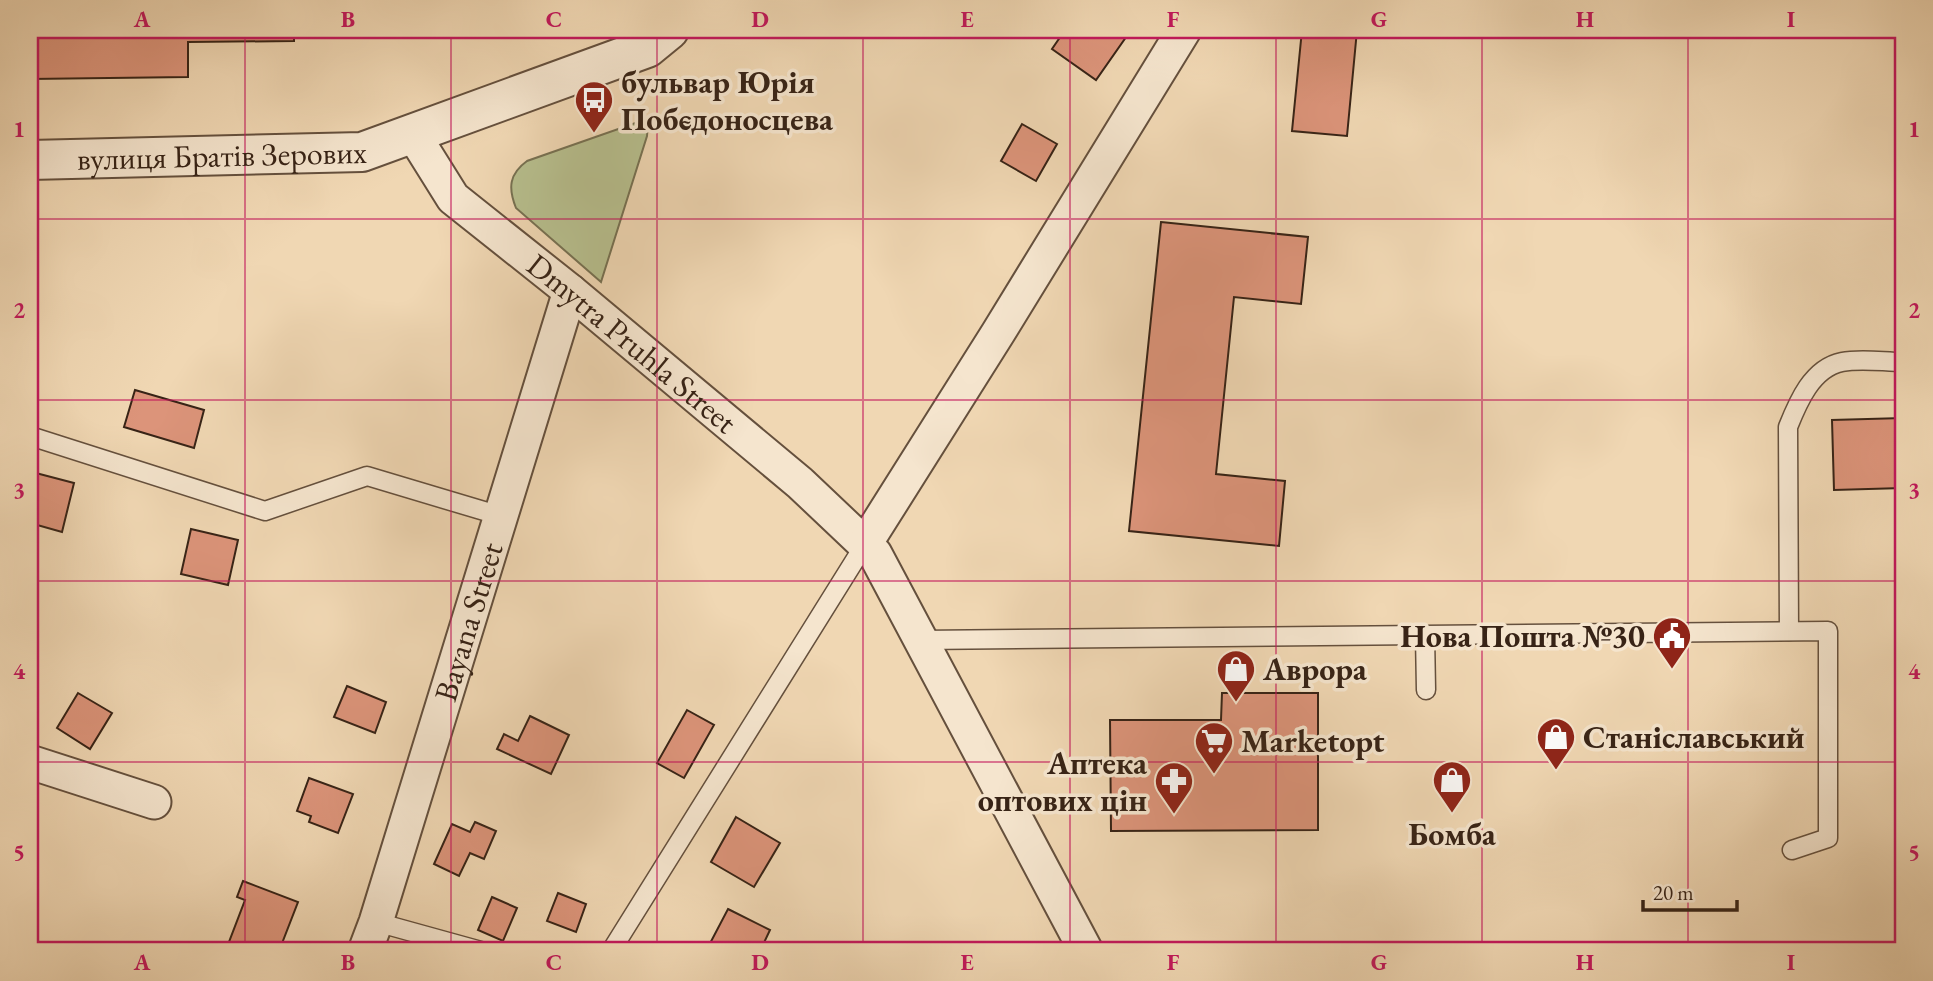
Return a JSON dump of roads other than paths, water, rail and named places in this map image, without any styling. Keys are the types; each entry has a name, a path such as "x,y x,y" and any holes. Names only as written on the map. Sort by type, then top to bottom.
{"street":[{"path":"865,544 1184,30"},
{"name":"вулиця Братів Зерових","path":"30,160 362,152 654,36"},
{"name":"Dmytra Pruhla Street","path":"412,134 453,198 570,291 800,483 875,554 1086,951"},
{"name":"Bayana Street","path":"370,937 570,291"},
{"path":"30,762 153,802"}],"lane":[{"path":"1789,631 1788,427 1800,397 1822,371 1842,362 1903,362"},
{"path":"30,436 265,510 366,476 501,516"},
{"path":"611,951 865,544"},
{"path":"921,640 1828,631 1828,838 1792,850"},
{"path":"1426,635 1426,690"},
{"path":"370,937 481,951"}],"place":[{"name":"бульвар Юрія Побєдоносцева","path":"594,134"},
{"name":"Нова Пошта №30","path":"1672,670"},
{"name":"Аврора","path":"1236,703"},
{"name":"Станіславський","path":"1556,771"},
{"name":"Marketopt","path":"1214,775"},
{"name":"Бомба","path":"1452,814"},
{"name":"Аптека оптових цін","path":"1174,815"}]}
